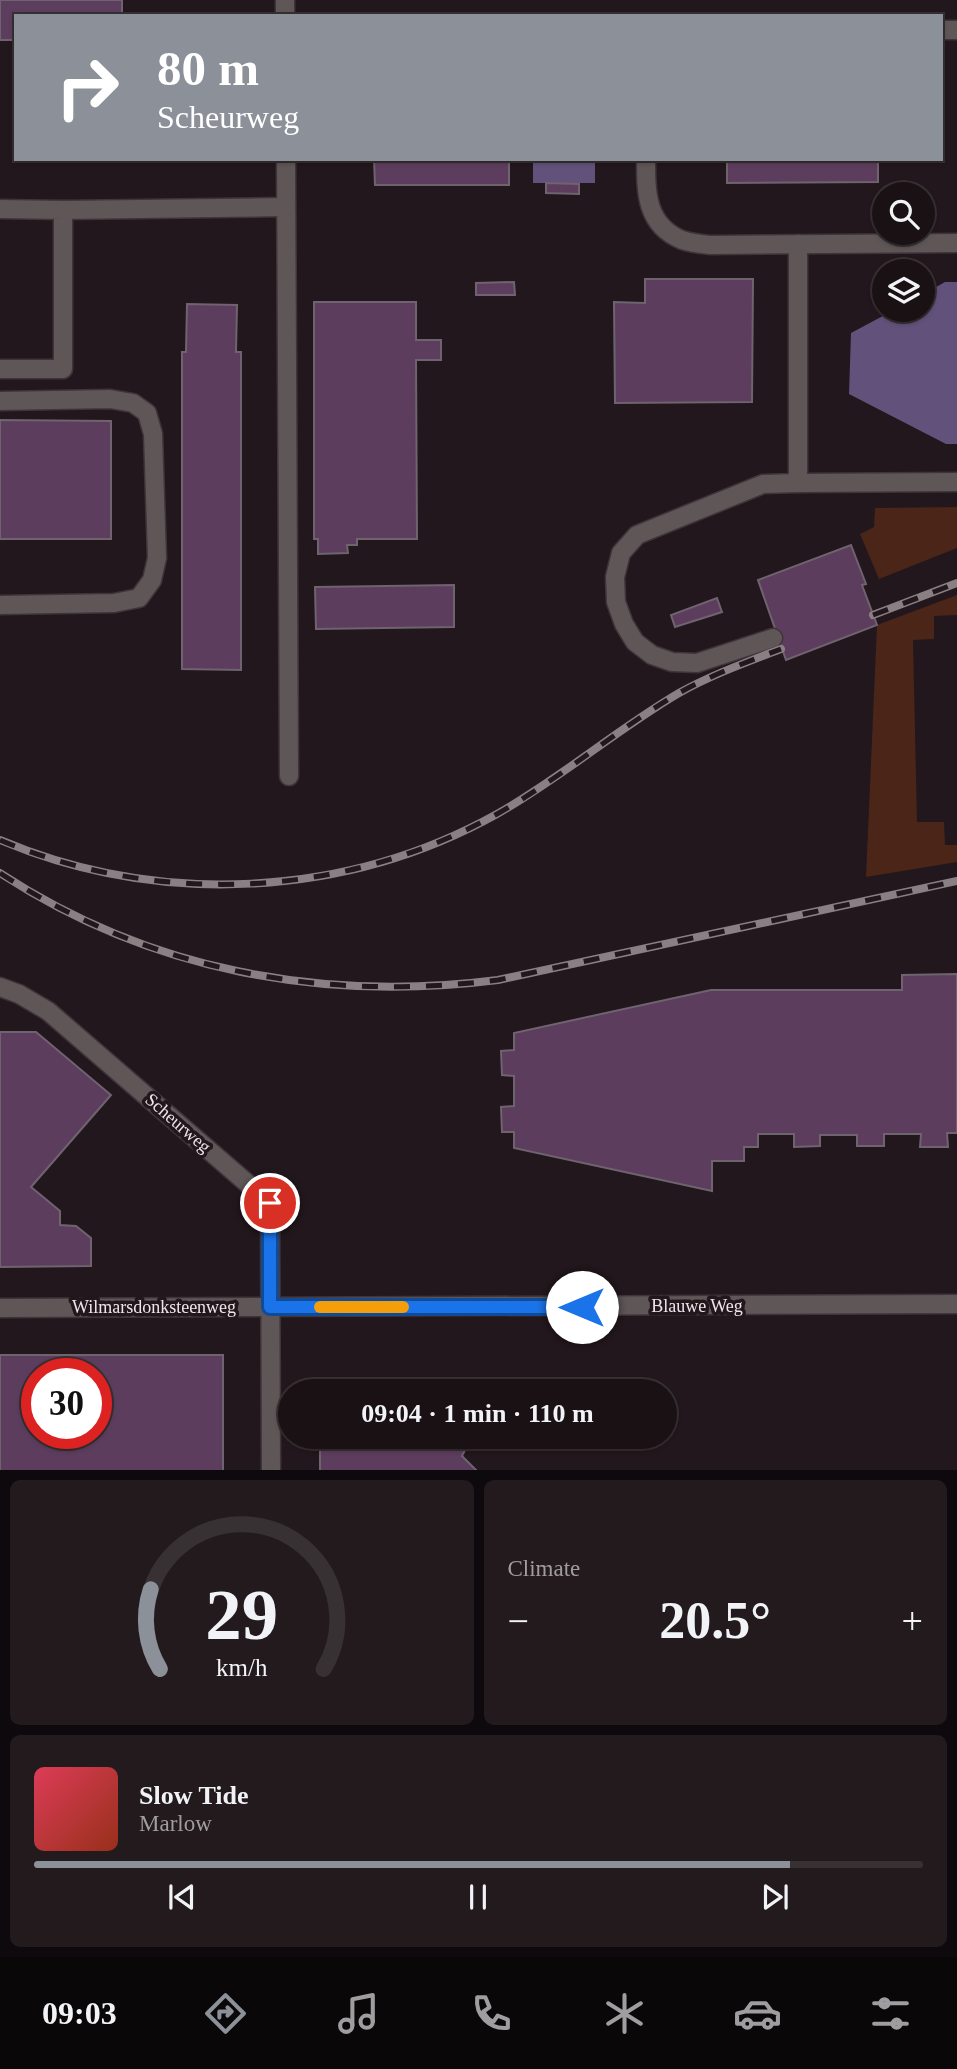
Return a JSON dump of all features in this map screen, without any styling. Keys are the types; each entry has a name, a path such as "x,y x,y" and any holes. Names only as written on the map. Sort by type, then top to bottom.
{"street":[{"path":"286,161 289,776"},
{"path":"646,161 649,208 662,227 682,240 710,245 957,243"},
{"path":"0,209 286,206"},
{"path":"0,369 63,369 63,209"},
{"path":"798,244 798,483"},
{"path":"0,401 110,399 133,403 147,413 153,434 157,558 152,580 139,598 114,603 0,606"},
{"path":"773,638 697,663 672,662 652,655 635,642 615,601 615,577 621,554 636,535 764,484 957,482"},
{"name":"Scheurweg","path":"0,987 19,993 48,1011 270,1203 270,1307"},
{"name":"Blauwe Weg","path":"270,1307 957,1304"},
{"path":"270,1307 271,1470"},
{"name":"Wilmarsdonksteenweg","path":"0,1308 270,1307"}],"shaded area":[{"path":"533,161 595,161 595,183 533,183"},
{"path":"945,282 957,282 957,444 946,444 849,394 851,333 872,322 935,322 935,288"},
{"path":"957,507 957,548 879,579 860,534 874,527 875,508"},
{"path":"957,595 957,615 934,616 934,639 913,640 917,822 944,822 945,845 957,845 957,862 866,877 877,625"}],"building":[{"path":"0,0 122,0 122,14 14,14 14,40 0,40"},
{"path":"374,161 509,161 509,185 375,185"},
{"path":"727,161 878,161 878,182 727,183"},
{"path":"546,183 579,184 579,194 546,193"},
{"path":"645,279 753,279 752,402 615,403 614,302 645,303"},
{"path":"514,282 515,295 476,295 476,283"},
{"path":"314,302 416,302 416,340 441,340 441,360 416,360 417,539 357,539 357,545 347,545 348,553 318,554 318,539 314,539"},
{"path":"187,304 237,305 236,352 241,352 241,670 182,669 182,352 186,352"},
{"path":"0,420 111,421 111,539 0,539"},
{"path":"851,545 866,584 862,585 877,625 786,660 758,580"},
{"path":"454,585 454,627 316,629 315,587"},
{"path":"717,598 722,612 675,627 671,615"},
{"path":"957,974 957,1133 947,1133 948,1147 920,1147 921,1134 884,1134 884,1146 857,1146 857,1135 820,1135 820,1146 794,1147 794,1134 758,1134 758,1147 744,1147 744,1161 712,1161 712,1191 514,1148 514,1132 502,1132 501,1107 514,1106 514,1076 502,1075 501,1051 514,1050 514,1033 711,990 902,990 902,975"},
{"path":"0,1032 36,1032 111,1095 31,1187 60,1211 60,1225 76,1226 91,1238 91,1266 0,1267"},
{"path":"0,1355 223,1355 223,1470 0,1470"},
{"path":"320,1449 466,1449 462,1456 476,1470 320,1470"}],"railway":[{"path":"873,615 957,583"},
{"path":"0,840 61,862 124,876 187,883 252,884 315,877 378,863 439,842 497,814 679,693 781,649"},
{"path":"0,873 57,907 116,934 177,956 239,972 303,982 367,986 432,986 498,980 957,881"}],"slow traffic":[{"path":"320,1307 403,1307"}],"route":[{"path":"270,1203 270,1307 582,1307"}]}
